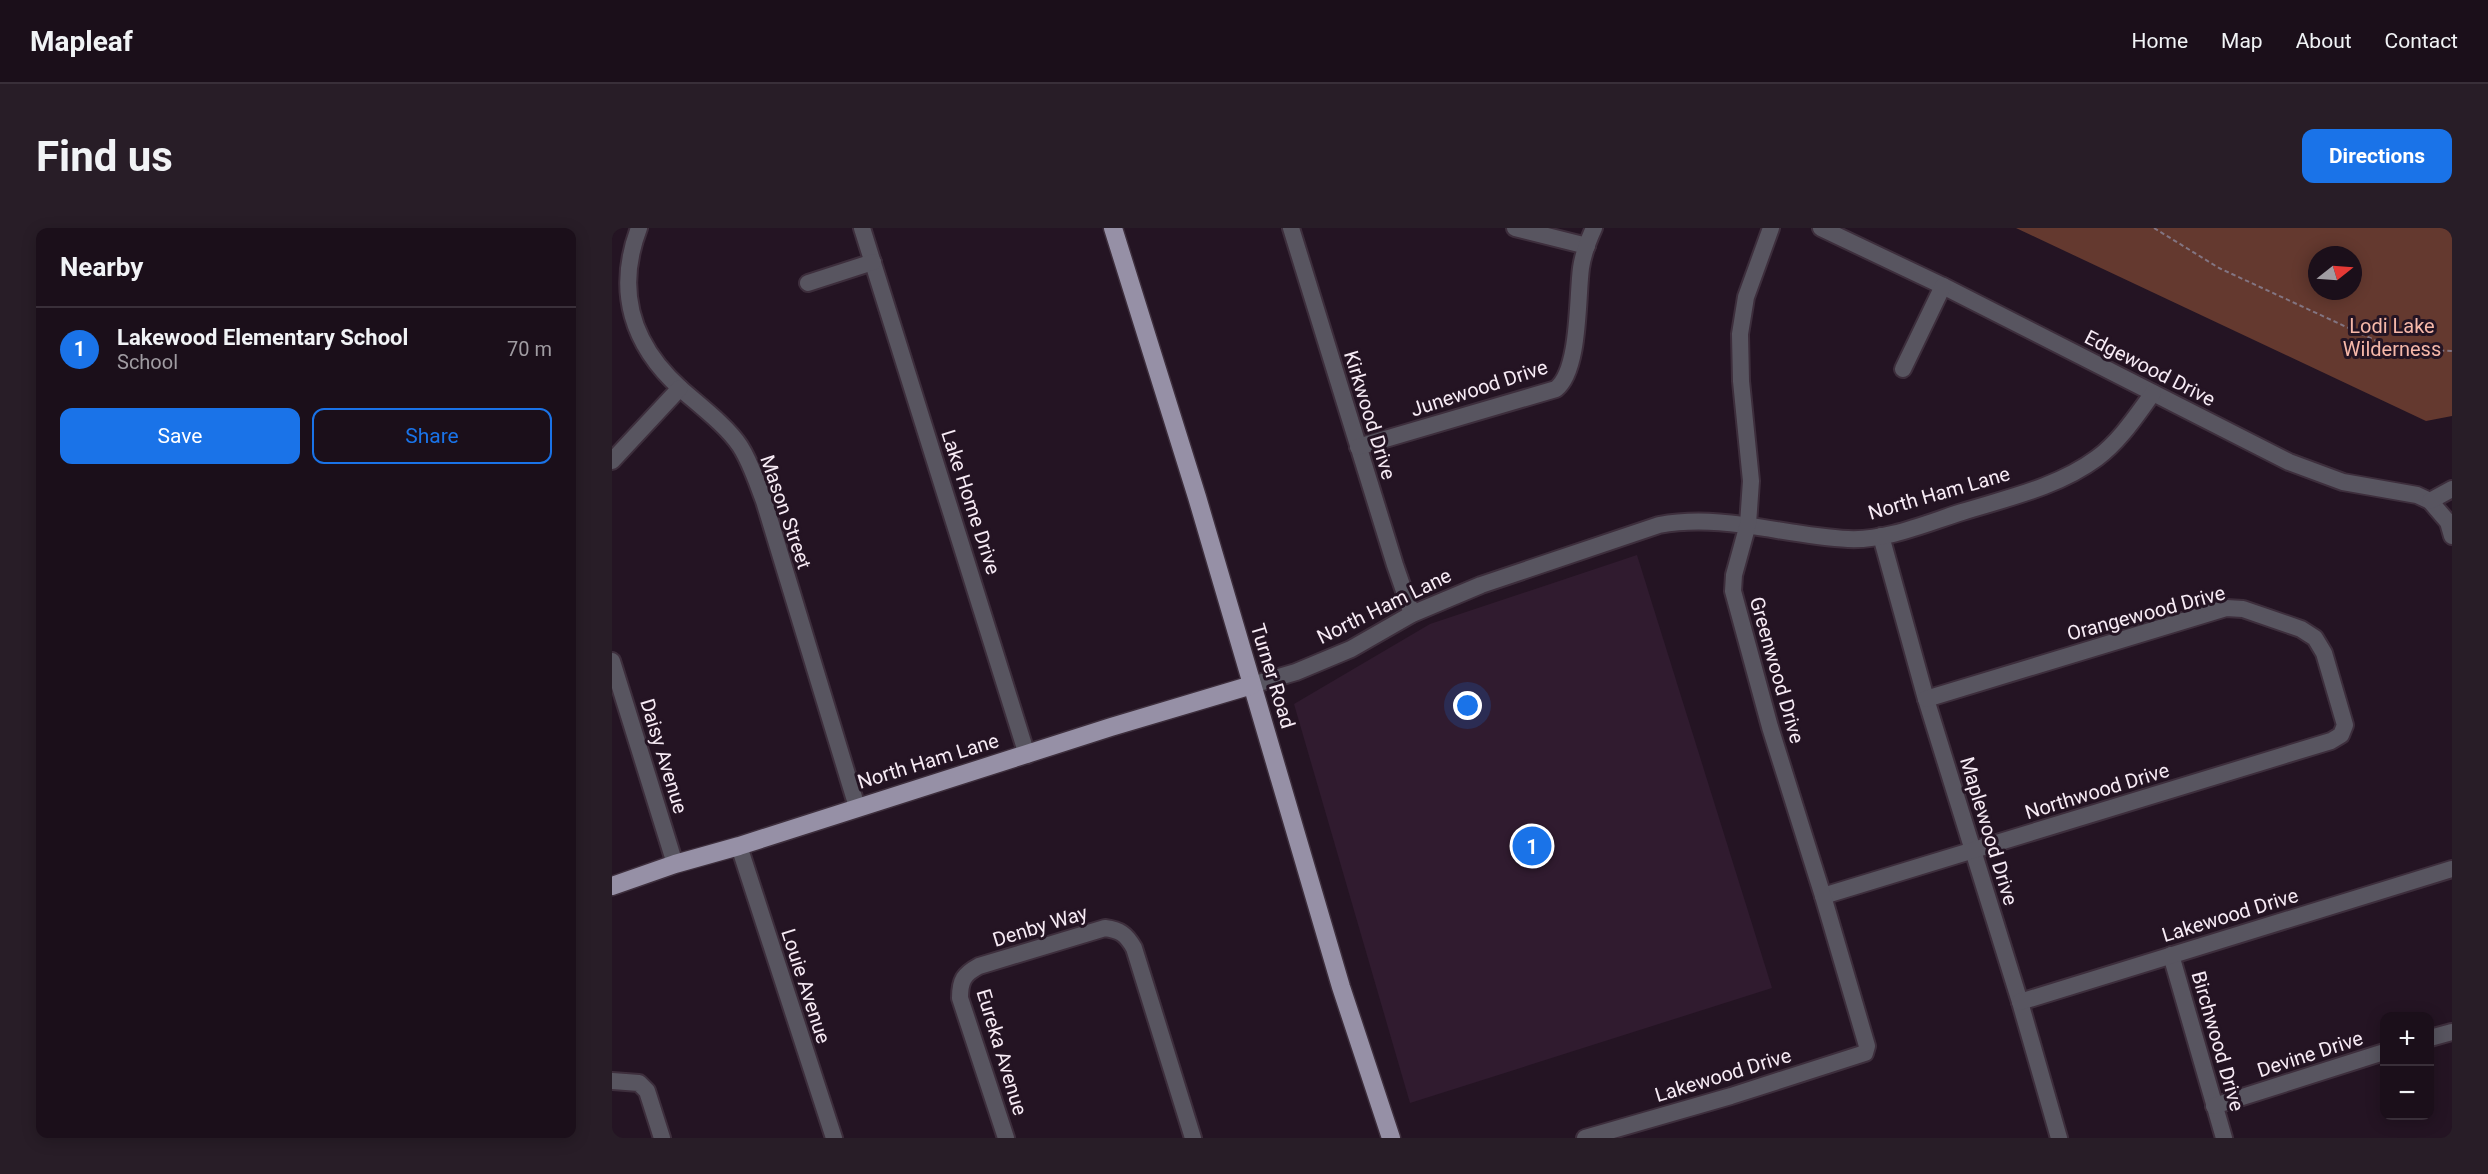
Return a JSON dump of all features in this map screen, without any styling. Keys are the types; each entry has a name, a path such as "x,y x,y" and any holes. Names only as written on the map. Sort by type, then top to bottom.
{"main road":[{"name":"Turner Road","path":"1113,228 1197,497 1341,987 1390,1138"},
{"name":"North Ham Lane","path":"612,886 675,864 1252,685"}],"street":[{"name":"Mason Street","path":"639,228 634,240 628,278 629,302 634,324 644,346 656,364 739,445 749,463 764,501 857,807"},
{"name":"Lake Home Drive","path":"862,228 1027,755"},
{"name":"Kirkwood Drive","path":"1291,228 1412,614"},
{"path":"1515,228 1587,246"},
{"name":"Junewood Drive","path":"1358,447 1557,389 1562,385 1570,369 1581,266 1594,228"},
{"name":"Greenwood Drive","path":"1771,228 1746,297 1740,334 1741,381 1751,481 1748,524 1734,575 1735,603 1770,727 1867,1046"},
{"name":"Edgewood Drive","path":"1821,228 1943,286 2289,462 2343,482 2417,495 2430,501"},
{"path":"808,283 873,262"},
{"path":"1903,369 1943,286"},
{"path":"612,461 680,388"},
{"name":"North Ham Lane","path":"1252,685 1296,672 1351,649 1412,614 1481,585 1659,525 1683,520 1748,524 1850,539 1881,536 2037,489 2076,472 2098,458 2124,433 2153,393"},
{"path":"2452,489 2430,501 2448,522 2452,536"},
{"name":"Maplewood Drive","path":"1881,536 1926,699 2020,1002 2059,1138"},
{"name":"Orangewood Drive","path":"1926,699 2226,608 2243,609 2301,629 2315,638 2324,653 2345,730"},
{"name":"Daisy Avenue","path":"612,661 675,864"},
{"name":"Northwood Drive","path":"1823,896 2331,741 2345,730"},
{"name":"Louie Avenue","path":"739,846 834,1138"},
{"name":"Lakewood Drive","path":"2020,1002 2452,869"},
{"name":"Denby Way","path":"962,979 967,973 980,966 1104,928 1118,930 1127,936 1134,948 1193,1138"},
{"name":"Birchwood Drive","path":"2171,955 2224,1138"},
{"name":"Eureka Avenue","path":"962,979 960,998 1006,1138"},
{"path":"2434,1037 2452,1032"},
{"name":"Lakewood Drive","path":"1585,1138 1731,1096 1865,1053 1867,1046"},
{"name":"Devine Drive","path":"2214,1106 2380,1054"},
{"path":"612,1081 639,1083 647,1091 662,1138"}],"path":[{"path":"2154,228 2219,268 2394,349 2452,351"}],"shaded area":[{"path":"1637,555 1772,988 1410,1103 1294,704 1430,624"}],"green space":[{"name":"Lodi Lake Wilderness","path":"2016,228 2452,228 2452,416 2426,421"}],"place":[{"name":"Lakewood Elementary School","path":"1532,846"}]}
